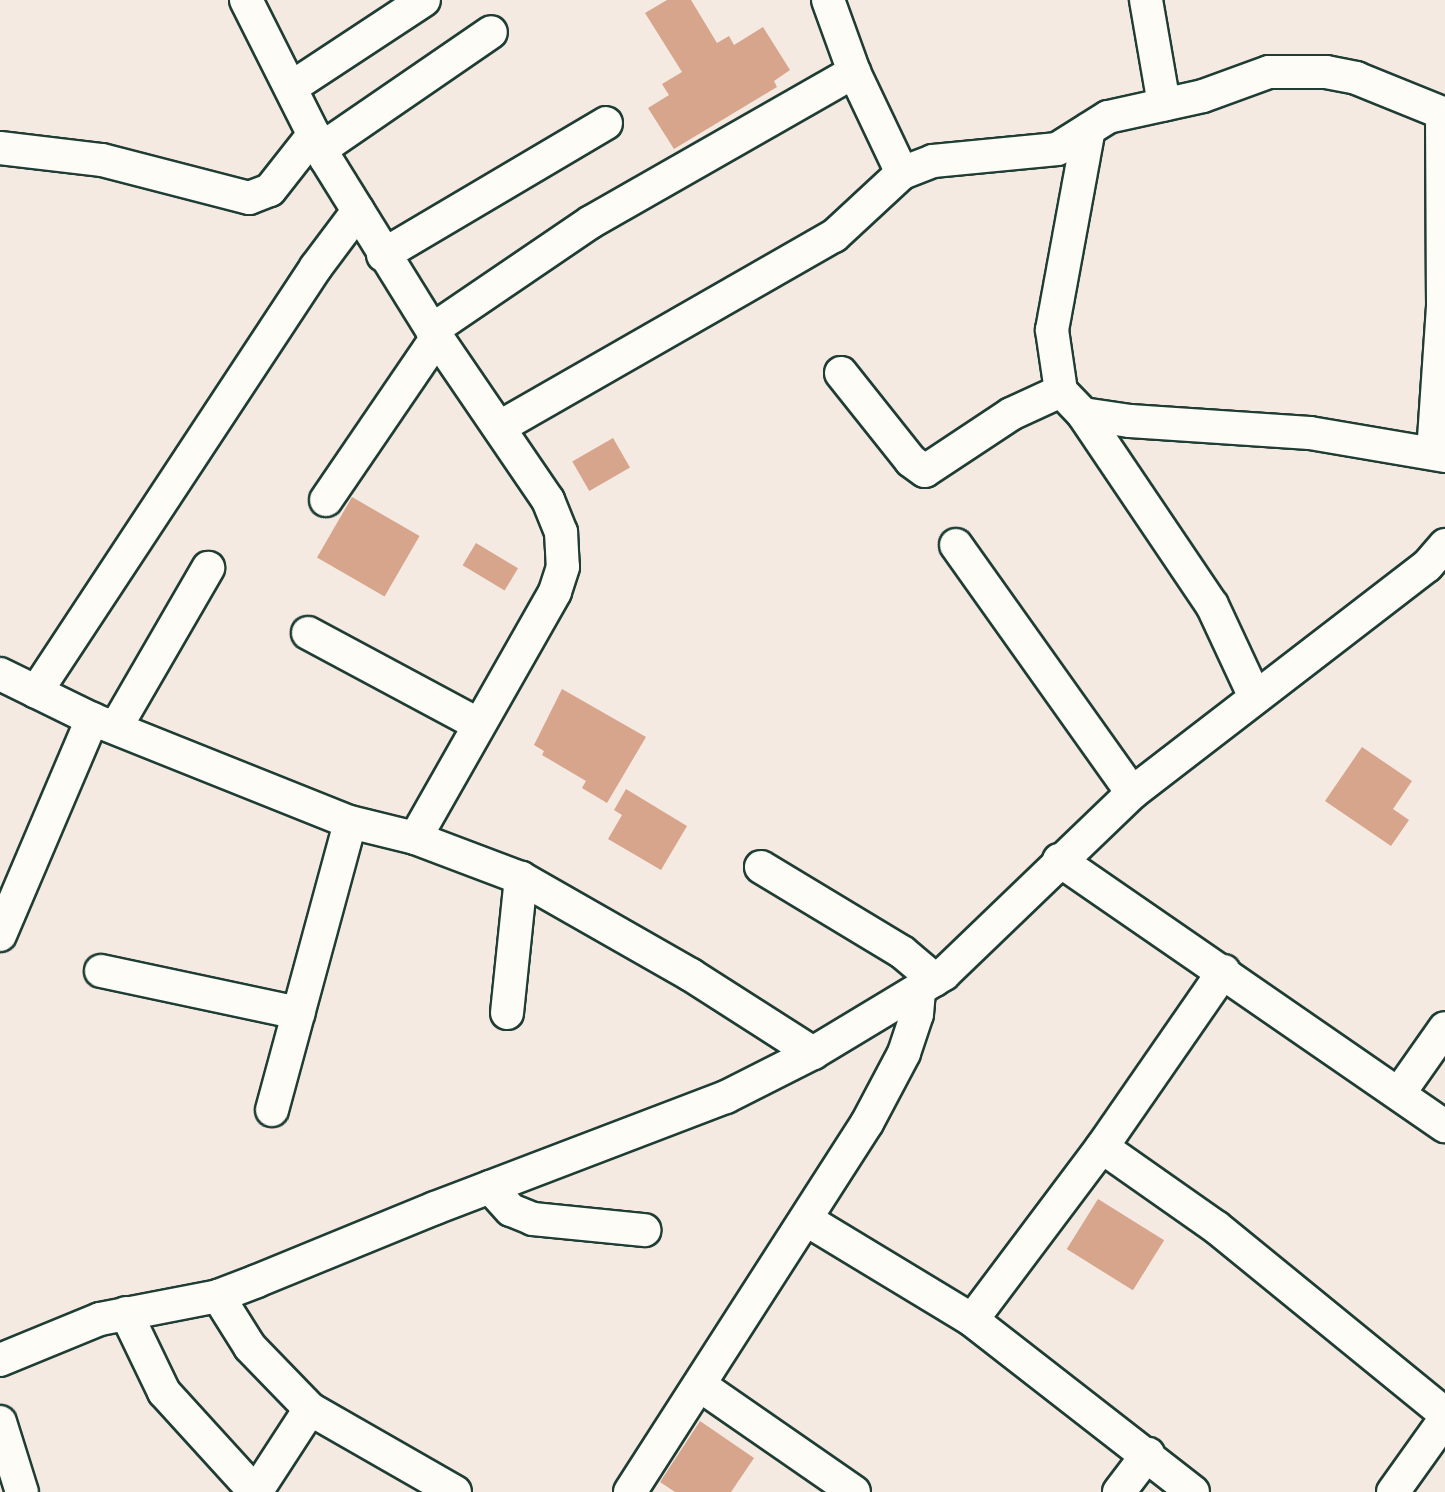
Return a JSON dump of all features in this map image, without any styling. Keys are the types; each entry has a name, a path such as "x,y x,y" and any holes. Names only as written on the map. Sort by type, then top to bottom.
{"street":[{"path":"246,0 318,142 383,255 548,500 564,550 555,592 534,636 478,724 415,838"},
{"path":"292,87 424,0"},
{"path":"828,0 854,72 902,172"},
{"path":"1146,0 1164,104"},
{"path":"0,148 102,160 248,198 270,190 318,142 492,32"},
{"path":"326,500 434,333 591,222 854,72"},
{"path":"500,427 834,236 902,172 933,161 1058,148 1108,117 1203,96 1269,72 1356,78 1444,114 1439,454 1310,433 1130,422 1072,402 1011,414 926,471 911,461 841,373"},
{"path":"383,255 606,123"},
{"path":"1089,129 1052,330 1072,402 1212,605 1254,694"},
{"path":"36,692 316,267 358,210"},
{"path":"956,545 1132,792"},
{"path":"0,1360 73,1328 126,1313 218,1296 726,1097 813,1053 927,986 1132,792 1254,694 1439,565"},
{"path":"0,935 104,723 208,568"},
{"path":"308,632 478,724"},
{"path":"0,674 104,723 350,822 415,838 522,878 692,975 813,1053"},
{"path":"272,1110 350,822"},
{"path":"1059,860 1445,1126"},
{"path":"761,867 902,952 927,986"},
{"path":"507,1013 522,878"},
{"path":"972,1320 1102,1146 1224,971"},
{"path":"101,972 299,1012"},
{"path":"630,1492 867,1124 904,1053 927,986"},
{"path":"1400,1092 1445,1028"},
{"path":"1102,1146 1216,1226 1445,1416 1393,1492"},
{"path":"490,1187 511,1210 533,1219 644,1230"},
{"path":"807,1220 972,1320 1193,1492"},
{"path":"218,1296 258,1357 310,1409 456,1492"},
{"path":"126,1313 164,1392 256,1492 310,1409"},
{"path":"701,1386 854,1492"},
{"path":"0,1422 22,1492"},
{"path":"1119,1492 1148,1454"}],"building":[{"path":"667,0 691,0 717,43 729,36 734,45 763,27 790,70 774,81 777,87 674,149 648,108 669,95 662,84 682,72 645,13"},
{"path":"613,438 630,467 589,491 572,462"},
{"path":"352,497 420,536 385,597 317,558"},
{"path":"476,543 518,568 505,591 463,565"},
{"path":"562,689 646,737 607,803 582,788 586,781 542,755 544,751 534,745"},
{"path":"1362,747 1412,781 1393,809 1409,820 1391,846 1325,801"},
{"path":"626,789 687,826 661,870 608,839 622,815 614,810"},
{"path":"1098,1199 1164,1240 1133,1290 1067,1249"},
{"path":"700,1421 754,1458 731,1492 675,1492 660,1482"}]}
